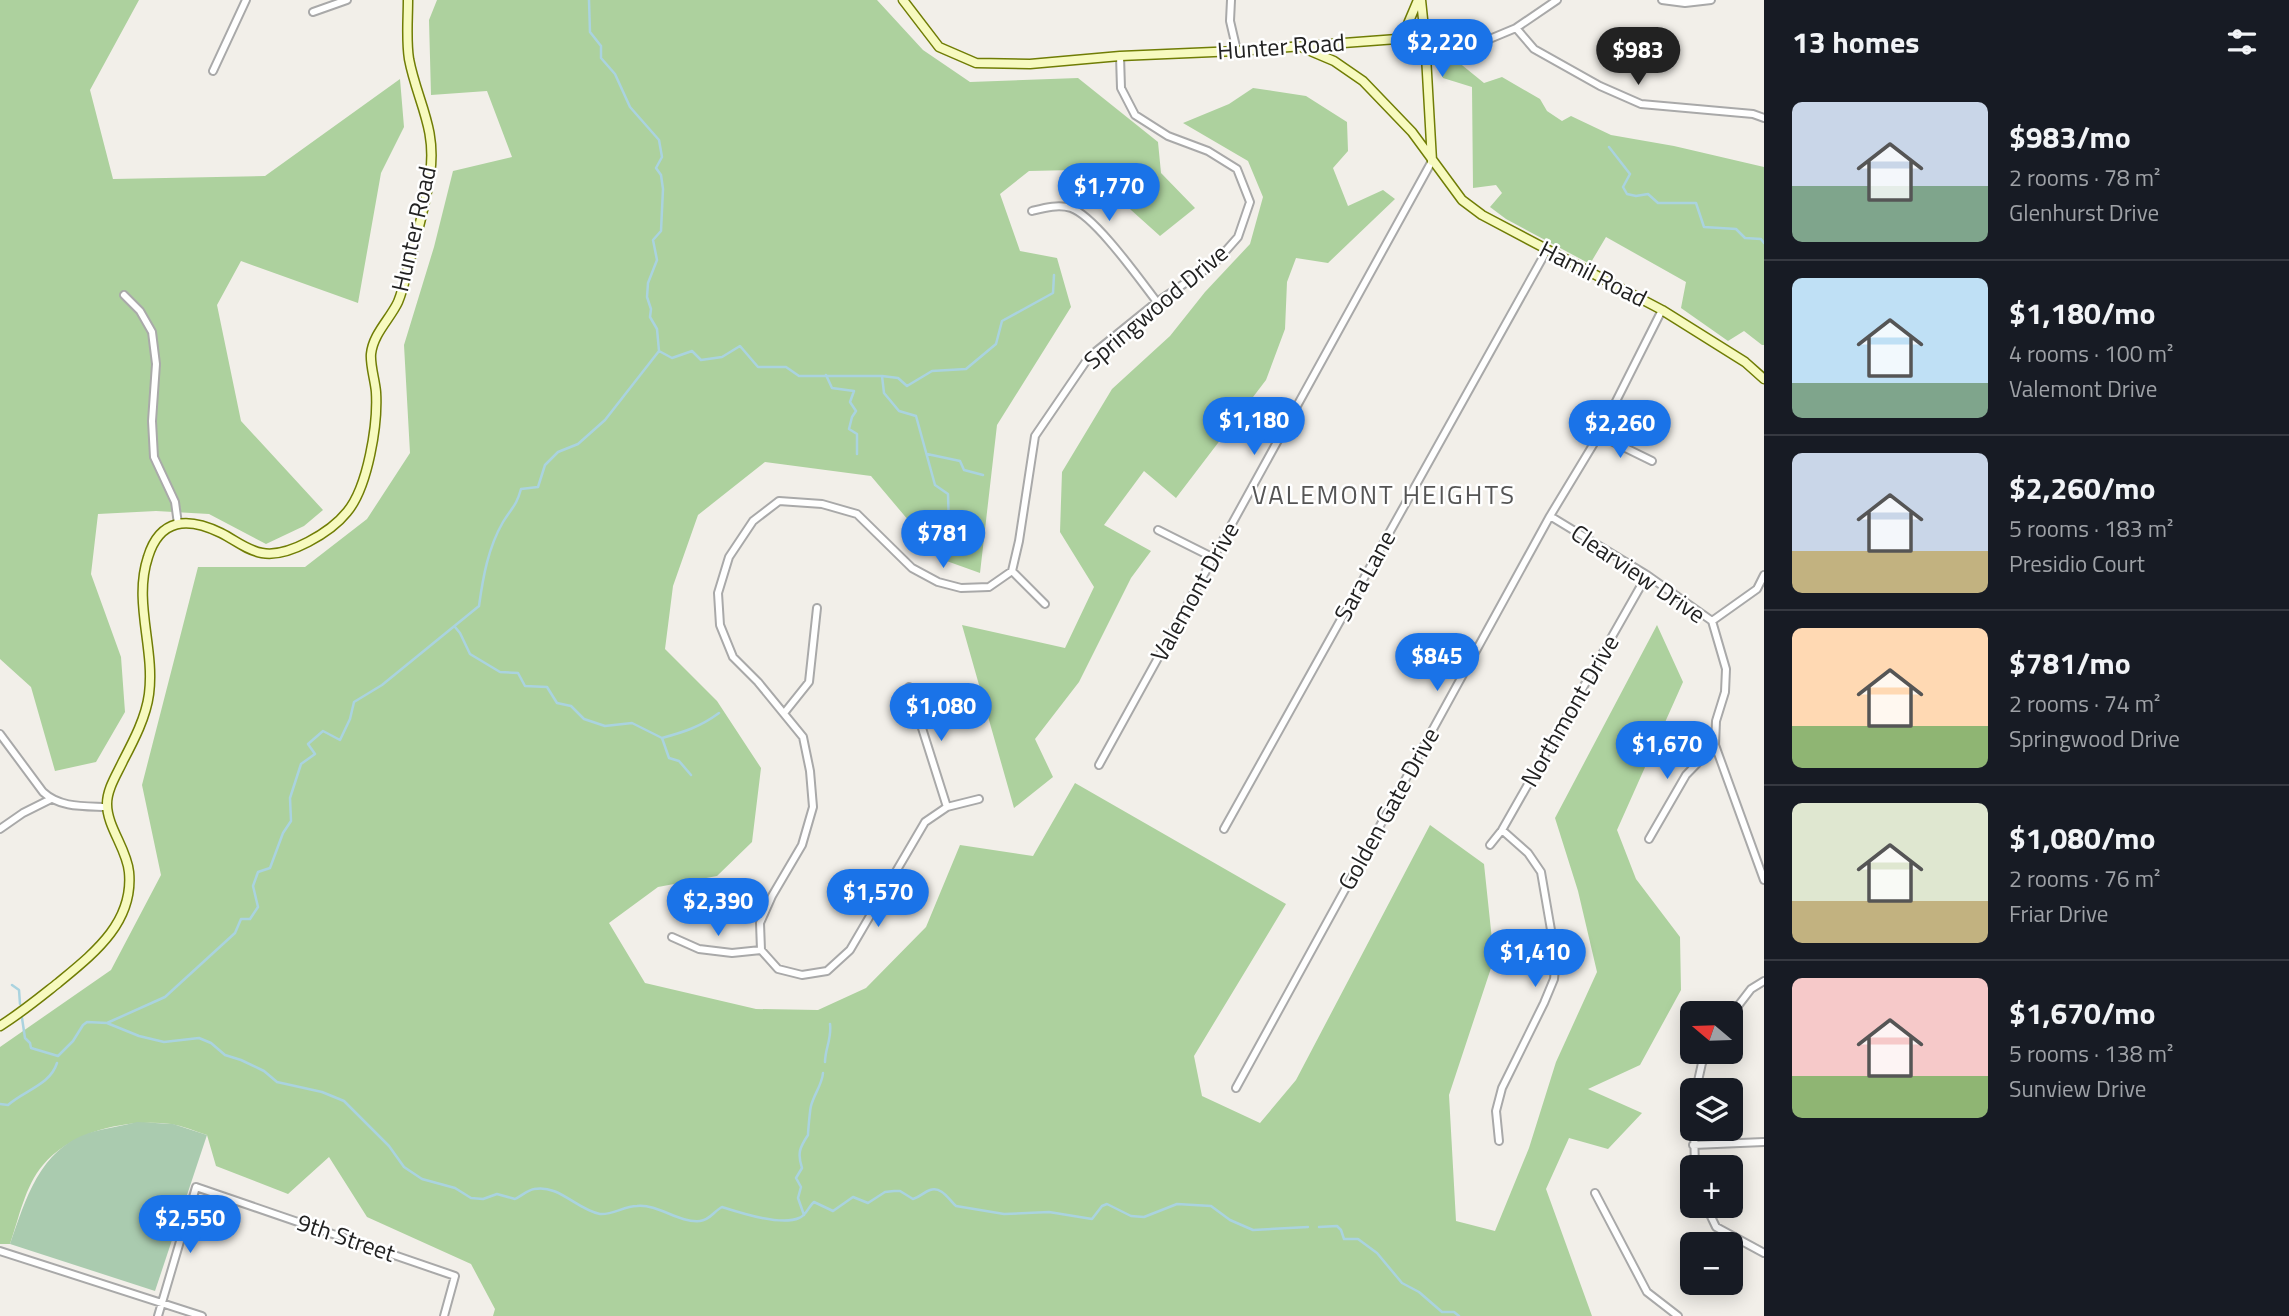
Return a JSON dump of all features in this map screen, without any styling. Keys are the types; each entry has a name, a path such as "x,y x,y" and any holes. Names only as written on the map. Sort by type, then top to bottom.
{"street":[{"path":"213,71 246,0"},
{"path":"313,12 347,0"},
{"name":"Hunter Road","path":"178,524 201,525 246,548 277,554 298,547 335,524 348,512 363,487 376,415 370,356 373,342 399,301 430,173 431,145 427,117 409,58 408,0"},
{"name":"Hunter Road","path":"903,0 939,47 976,63 1030,64 1120,56 1301,47 1397,38 1407,26 1419,0"},
{"path":"1231,0 1230,21 1237,51"},
{"path":"1419,0 1425,38 1432,161"},
{"path":"1425,38 1480,43 1517,28 1557,0"},
{"path":"1662,0 1685,3 1710,0"},
{"path":"1517,28 1534,49 1600,86 1641,104 1753,114 1764,118"},
{"name":"Hamil Road","path":"1301,47 1334,61 1363,80 1412,132 1462,200 1482,215 1662,310 1745,362 1764,379"},
{"name":"Springwood Drive","path":"1012,571 1035,436 1089,357 1157,302 1215,263 1238,237 1250,202 1237,169 1208,151 1168,136 1135,115 1121,88 1120,56"},
{"name":"Valemont Drive","path":"1099,765 1432,161"},
{"path":"1032,211 1047,207 1071,208 1091,223 1115,248 1157,302"},
{"name":"Sara Lane","path":"1224,829 1546,250"},
{"path":"0,1026 20,1014 97,950 115,929 130,885 129,868 107,807 108,796 135,738 149,694 142,597 147,558 160,533 170,525 178,524 175,502 154,457 152,421 156,364 152,332 140,311 124,295"},
{"name":"Golden Gate Drive","path":"1236,1088 1550,516 1599,435 1662,310"},
{"path":"1599,435 1652,461"},
{"path":"979,799 947,807 925,822 850,950 827,971 802,975 778,969 761,950 760,923 772,896 802,845 813,807 810,771 803,737 785,712 733,657 720,625 719,593 729,557 753,521 779,501 822,503 856,514 912,568 938,582 961,588 989,587 1012,571 1045,604"},
{"name":"Clearview Drive","path":"1550,516 1647,575 1712,621 1726,669 1725,692 1716,721 1715,746 1764,880"},
{"path":"1158,530 1214,558"},
{"name":"Northmont Drive","path":"1490,845 1502,830 1647,575"},
{"path":"1712,621 1757,589 1764,575"},
{"path":"785,712 809,682 817,608"},
{"path":"909,687 947,807"},
{"path":"920,720 971,709"},
{"path":"0,734 51,799 66,804 107,807"},
{"path":"1649,839 1686,775 1715,746"},
{"path":"0,829 23,813 51,799"},
{"path":"1499,1141 1496,1111 1502,1088 1544,1003 1554,979 1556,959 1541,872 1528,853 1502,830"},
{"path":"672,937 699,949 732,953 761,950"},
{"path":"1742,1001 1751,989 1764,981"},
{"path":"1693,1141 1694,1155"},
{"path":"1693,1145 1764,1142"},
{"name":"9th Street","path":"161,1304 196,1187 455,1276 444,1316"},
{"path":"1595,1193 1647,1292 1678,1316"},
{"path":"1712,1218 1716,1227 1764,1253"},
{"path":"0,1251 202,1316"},
{"path":"158,1316 161,1304"}],"green space":[{"path":"0,0 139,0 90,90 113,179 265,176 400,79 404,127 381,173 358,303 241,261 217,305 241,421 323,510 304,526 266,544 209,514 156,511 98,514 91,574 121,657 125,712 96,762 55,771 31,687 0,659"},
{"path":"437,0 877,0 923,50 970,82 1078,78 1158,142 1161,173 1195,208 1160,236 1121,201 1074,170 1029,171 1000,194 1020,251 1057,258 1071,307 997,425 980,573 941,559 871,476 765,462 698,515 673,586 665,649 717,701 761,768 752,842 717,876 658,887 609,923 645,983 756,1009 818,1010 866,988 926,927 960,845 1033,856 1075,783 1286,904 1194,1056 1202,1096 1260,1123 1296,1080 1430,825 1484,864 1494,959 1449,1095 1456,1221 1495,1231 1529,1148 1556,1062 1597,972 1578,891 1555,818 1657,625 1683,682 1617,830 1636,879 1680,937 1681,990 1640,1065 1588,1089 1642,1113 1608,1149 1569,1138 1546,1189 1592,1316 493,1316 495,1309 471,1264 367,1217 329,1157 288,1194 216,1166 207,1135 176,1125 154,1123 102,1129 69,1143 55,1153 43,1165 32,1183 10,1244 0,1244 0,1047 111,970 161,875 142,785 198,567 305,567 367,519 410,453 404,345 434,247 453,171 512,157 487,91 431,95 429,20"},
{"path":"1441,48 1484,83 1502,77 1540,99 1547,111 1562,121 1571,116 1611,135 1674,146 1764,167 1764,345 1744,331 1728,341 1681,308 1686,282 1606,237 1590,264 1506,219 1490,207 1502,193 1496,185 1473,188 1472,87 1443,78 1434,56"},
{"path":"1253,88 1306,96 1347,122 1348,151 1333,168 1348,206 1383,190 1395,199 1328,263 1296,258 1287,282 1285,329 1266,380 1176,498 1144,471 1104,525 1151,551 1131,578 1079,682 1035,739 1053,777 1014,808 962,625 1065,648 1094,587 1060,532 1062,472 1112,389 1170,336 1205,292 1250,244 1263,197 1248,161 1183,123 1229,104"},
{"path":"137,1122 173,1124 207,1135 155,1291 10,1244 37,1178 58,1151 89,1133"}],"waterway":[{"path":"107,1023 165,997 235,933 241,919 250,919 258,907 253,886 258,872 270,868 283,833 291,821 290,798 301,764 315,754 308,744 323,731 340,740 350,719 354,702 382,685 479,606 493,542 521,489 538,487 545,465 558,452 578,444 605,420 659,351 657,329 650,317 651,309 647,297 648,283 657,260 653,240 661,231 663,189 661,175 656,168 662,157 659,140 630,107 615,74 601,58 601,46 590,32 589,0"},
{"path":"1609,147 1630,174 1623,187 1627,194 1648,194 1658,203 1696,203 1704,227 1736,229 1745,238 1761,239 1764,243"},
{"path":"882,376 898,378 907,386 932,371 966,369 996,344 1002,321 1053,293 1054,275"},
{"path":"659,351 672,358 692,351 701,360 722,357 740,346 758,367 786,367 799,376 882,376 884,393 899,411 916,416 935,485 948,494 949,529 955,537"},
{"path":"826,375 832,388 854,391 850,402 856,411 849,429 857,434 857,454"},
{"path":"927,454 960,461 964,470 983,475"},
{"path":"455,627 470,654 500,672 518,673 525,686 547,687 557,703 571,706 584,719 605,726 632,723 662,738 669,758 679,761 691,775"},
{"path":"662,738 692,729 719,713"},
{"path":"12,985 19,990 20,1004"},
{"path":"22,1018 25,1038 31,1048 58,1056 87,1022 107,1023 139,1036 164,1042 199,1038 211,1043 225,1055 264,1071 277,1082 322,1092 344,1101 389,1146 404,1167 422,1179 455,1188 471,1198 483,1199 497,1194 515,1199 532,1190 543,1188 600,1214 632,1206 645,1206 684,1219 700,1221 722,1207 761,1218 791,1220 801,1217 814,1202 833,1211 853,1197 868,1203 885,1192 900,1191 913,1199 934,1189 942,1192 956,1206 1004,1214 1049,1212 1092,1219 1102,1206 1107,1204 1131,1216 1144,1217 1177,1204 1211,1206 1230,1220 1253,1230 1308,1227"},
{"path":"825,1062 830,1024"},
{"path":"0,1104 8,1105 43,1082 54,1071 57,1063"},
{"path":"804,1215 798,1198 801,1187 796,1178 802,1168 800,1150 808,1135 811,1106 823,1073"},
{"path":"1319,1227 1337,1226 1344,1239 1358,1239 1377,1253 1402,1283 1419,1292 1442,1312 1454,1312 1459,1316"}],"district":[{"name":"VALEMONT HEIGHTS","path":"1384,495"}]}
